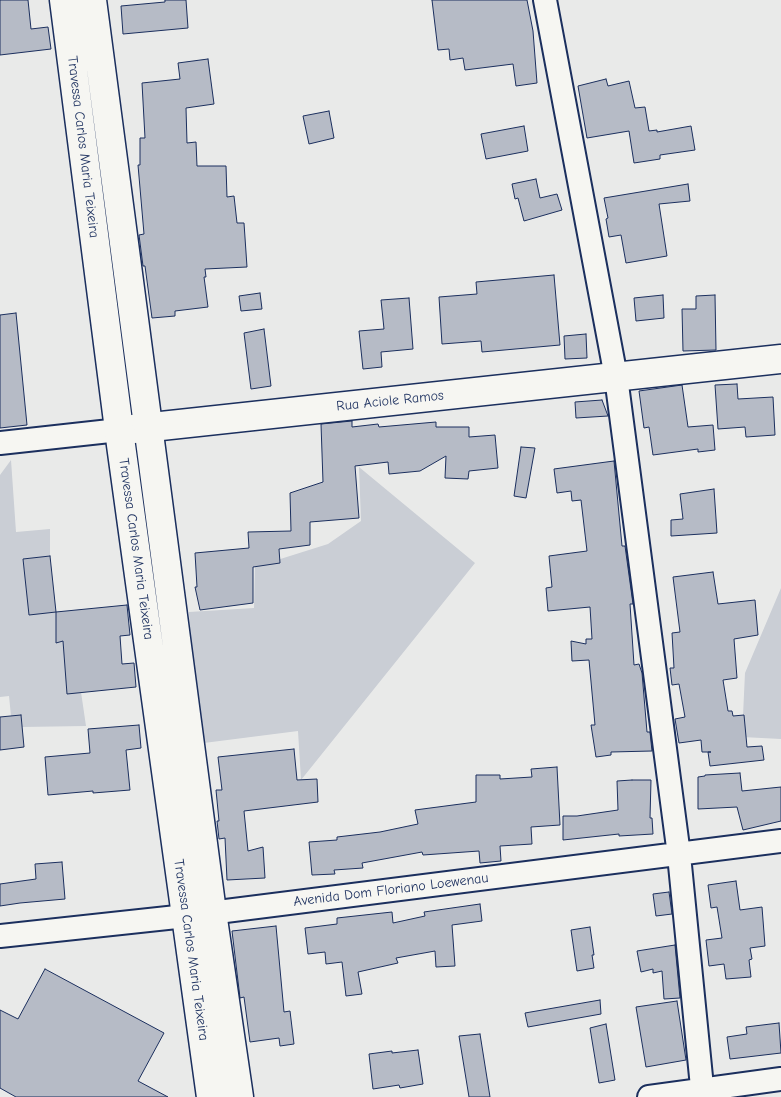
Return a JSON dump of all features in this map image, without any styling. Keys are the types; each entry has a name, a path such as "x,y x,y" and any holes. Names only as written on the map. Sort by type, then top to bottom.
{"main road":[{"name":"Travessa Carlos Maria Teixeira","path":"64,0 120,430 211,1097"},
{"name":"Travessa Carlos Maria Teixeira","path":"92,0 238,1097"},
{"name":"Rua Aciole Ramos","path":"120,430 781,359"}],"street":[{"path":"545,0 616,377 679,855 703,1093"},
{"name":"Rua Aciole Ramos","path":"0,443 120,430"},
{"name":"Avenida Dom Floriano Loewenau","path":"0,936 186,916 781,841"},
{"path":"649,1097 703,1093 781,1079"}],"shaded area":[{"path":"11,460 16,532 50,529 50,556 23,559 29,614 56,612 56,643 63,641 67,693 81,692 86,726 22,727 21,715 11,716 9,696 0,697 0,475"},
{"path":"359,467 475,563 301,780 298,731 196,744 189,612 254,608 255,567 328,544 361,521"},
{"path":"781,588 781,739 742,737 745,673"}],"building":[{"path":"0,0 28,0 31,29 48,27 51,49 0,55"},
{"path":"165,0 186,0 188,28 123,34 121,6 165,2"},
{"path":"432,0 527,0 533,31 537,83 516,86 513,64 465,70 463,58 450,60 449,49 438,50"},
{"path":"208,59 214,104 186,108 187,143 196,142 197,166 226,166 227,197 234,196 237,223 244,223 247,267 205,269 206,277 204,277 208,307 175,311 175,316 152,318 139,235 144,234 138,165 140,165 140,138 145,138 142,83 180,79 178,63"},
{"path":"606,79 608,86 629,81 635,108 645,107 649,131 657,130 657,132 691,126 695,150 660,155 660,159 634,163 629,131 587,138 578,86"},
{"path":"329,111 334,138 309,144 303,116"},
{"path":"524,126 528,151 486,159 481,134"},
{"path":"536,179 540,198 557,194 562,210 524,221 518,198 515,199 512,184"},
{"path":"688,184 690,201 659,204 667,256 626,263 621,235 609,237 604,198"},
{"path":"554,275 560,345 482,352 481,341 442,344 439,297 477,294 476,282"},
{"path":"260,293 262,309 241,311 239,296"},
{"path":"663,295 664,318 636,321 634,298"},
{"path":"715,295 716,350 683,351 682,309 696,309 696,296"},
{"path":"409,298 413,349 381,352 382,367 363,369 359,331 384,329 381,300"},
{"path":"16,313 27,425 0,428 0,315"},
{"path":"264,329 271,386 251,389 244,333"},
{"path":"586,334 587,358 565,359 564,336"},
{"path":"737,384 738,399 773,397 775,435 746,437 745,427 718,429 715,385"},
{"path":"682,385 688,427 713,425 715,450 698,452 698,449 653,455 649,427 644,428 639,391"},
{"path":"602,400 608,416 576,418 575,402"},
{"path":"352,421 352,427 378,424 379,427 436,422 436,427 469,427 469,437 495,435 498,468 469,471 468,479 445,478 446,456 420,471 389,474 388,462 355,466 359,518 310,522 310,545 279,549 280,563 253,567 253,603 200,610 195,587 197,587 195,553 249,548 248,532 291,531 290,493 323,482 321,424"},
{"path":"521,447 535,448 526,498 514,496"},
{"path":"614,461 622,546 625,546 633,604 630,604 634,665 639,664 642,673 647,732 650,732 652,751 611,752 611,755 596,757 591,725 595,725 589,660 572,661 571,641 586,644 586,639 592,639 590,607 548,611 546,588 552,587 549,556 587,551 581,500 572,501 571,491 557,493 554,469"},
{"path":"714,489 717,533 671,536 671,520 683,519 680,494"},
{"path":"50,556 56,612 29,615 23,559"},
{"path":"713,572 718,604 755,600 758,635 734,639 737,678 723,680 728,711 732,711 733,716 744,715 747,747 762,746 764,760 710,766 708,752 702,752 701,740 679,743 675,719 685,717 679,684 672,685 670,668 674,668 672,633 680,632 673,577"},
{"path":"127,605 130,635 120,636 122,664 134,663 136,687 67,694 63,641 56,643 56,612"},
{"path":"21,715 24,747 0,750 0,717"},
{"path":"139,725 141,748 126,750 130,790 48,795 45,757 90,753 88,729"},
{"path":"294,749 297,780 317,779 318,802 244,811 248,851 263,847 265,878 227,880 225,838 219,839 217,821 219,821 216,790 222,790 218,757"},
{"path":"557,767 560,825 531,827 532,844 500,846 501,861 480,863 479,851 423,855 422,852 362,863 363,868 334,870 335,874 312,875 309,842 337,840 337,837 380,832 418,824 415,810 476,802 476,775 500,775 500,779 532,777 531,769"},
{"path":"740,773 742,791 781,787 781,821 743,830 737,807 698,809 698,777"},
{"path":"651,780 650,818 652,818 653,834 619,836 619,834 563,840 563,816 577,816 618,810 617,781"},
{"path":"62,862 65,899 0,906 0,884 36,879 35,864"},
{"path":"736,881 740,910 762,907 765,946 750,948 752,959 749,960 751,977 726,979 724,964 709,966 706,940 722,938 717,907 711,908 708,885"},
{"path":"669,892 672,914 656,916 653,894"},
{"path":"480,904 482,921 452,925 455,966 436,967 435,951 396,958 398,963 358,972 362,994 346,996 342,962 326,964 325,952 308,954 305,928 337,924 337,918 392,912 393,923 425,916 424,912"},
{"path":"276,926 284,1012 290,1011 294,1044 280,1046 279,1038 250,1042 244,997 240,998 232,931"},
{"path":"590,927 594,968 577,971 571,930"},
{"path":"675,945 680,998 664,999 662,971 653,973 653,969 641,972 637,951"},
{"path":"45,969 164,1033 138,1081 168,1097 16,1097 0,1088 0,1010 18,1019"},
{"path":"600,1000 601,1014 528,1027 525,1013"},
{"path":"677,1001 686,1060 646,1067 636,1007"},
{"path":"779,1023 781,1053 730,1059 727,1037 747,1034 746,1027"},
{"path":"606,1024 615,1080 599,1083 590,1028"},
{"path":"480,1034 490,1097 469,1097 459,1036"},
{"path":"418,1050 423,1084 400,1088 399,1085 373,1089 369,1054"}]}
